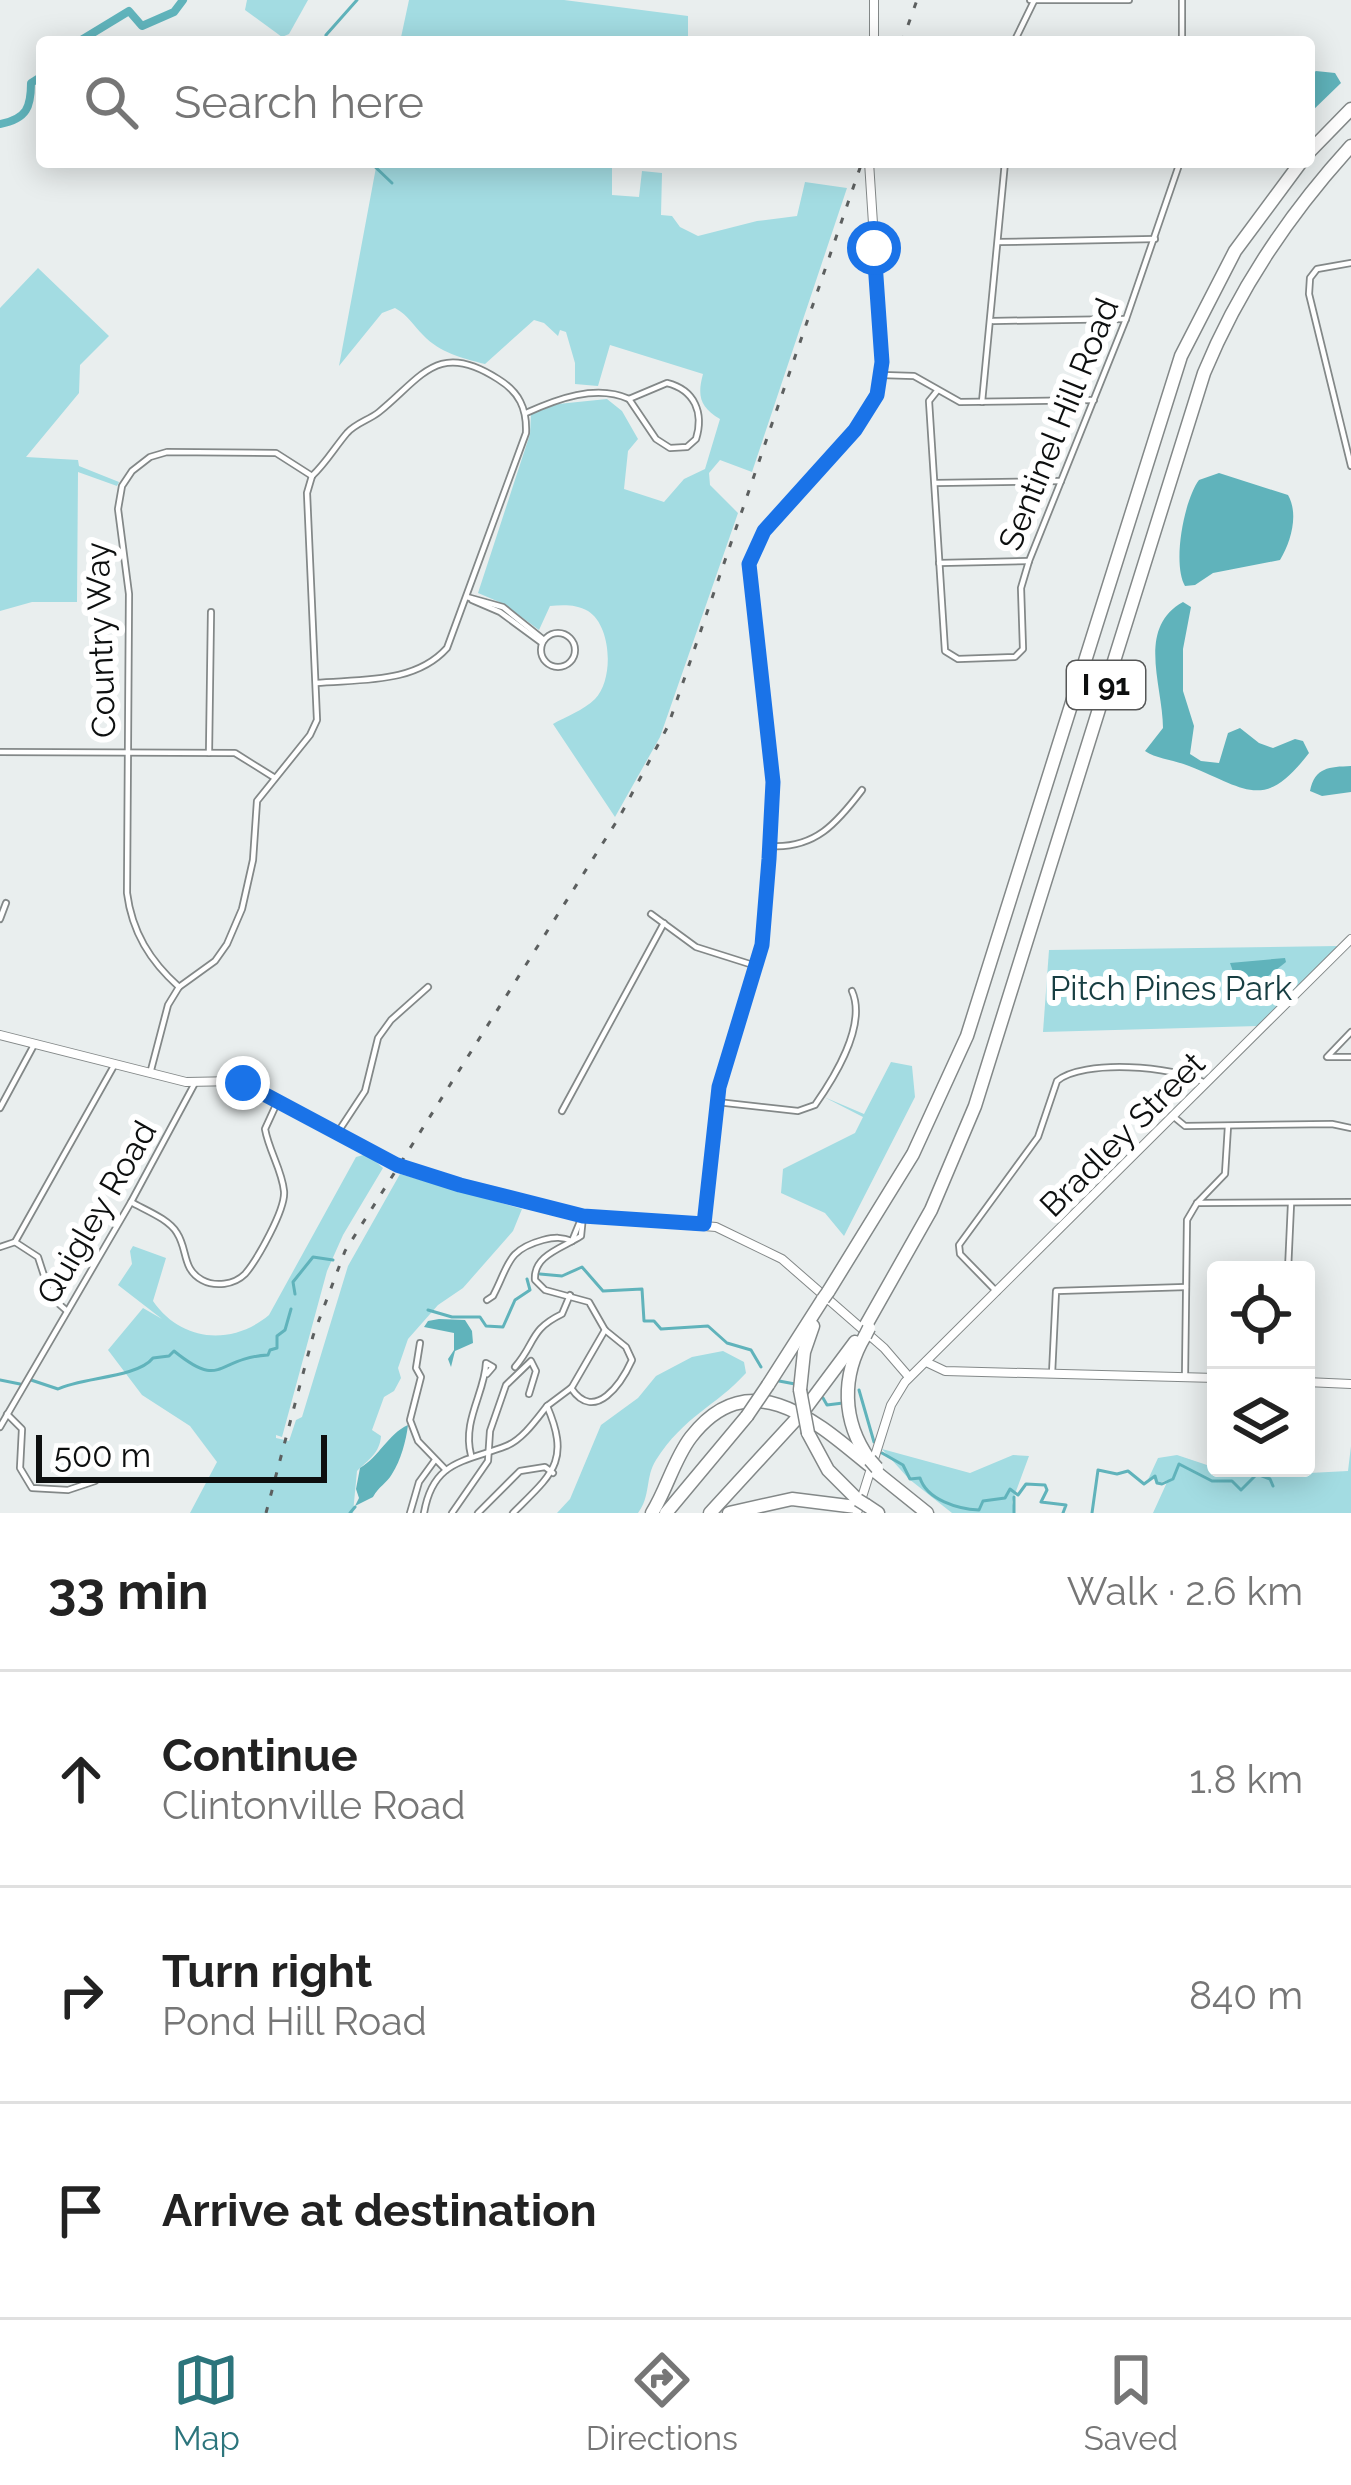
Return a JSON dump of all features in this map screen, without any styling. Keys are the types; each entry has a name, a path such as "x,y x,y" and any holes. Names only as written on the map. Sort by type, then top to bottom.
{"highway":[{"path":"1315,146 1351,109"},
{"name":"I 91","path":"710,1513 803,1412 867,1327 932,1210 975,1106 1204,373 1263,258 1351,146"},
{"name":"I 91","path":"666,1513 747,1416 824,1298 908,1163 962,1049 1180,356 1235,251 1296,168"},
{"path":"824,1298 803,1352 800,1390 808,1433 828,1470 864,1509"},
{"path":"867,1327 850,1372 848,1402 855,1435 875,1468"},
{"path":"652,1513 691,1437 712,1418 741,1405 775,1403 802,1412 927,1513"},
{"path":"729,1513 793,1498 864,1509"}],"street":[{"path":"874,0 874,36"},
{"path":"1017,36 1032,0 1130,0"},
{"path":"1181,0 1182,36"},
{"path":"704,1224 724,1065 756,966 765,920 773,782 749,585 750,559 764,531 862,422 877,395 882,375 869,168"},
{"path":"982,402 1005,168"},
{"name":"Sentinel Hill Road","path":"937,391 929,401 946,654 954,659 1015,657 1022,652 1021,588 1029,561 1126,320 1178,168"},
{"path":"999,242 1155,239"},
{"path":"1351,263 1317,269 1310,278 1310,294 1351,466"},
{"path":"992,321 1126,320"},
{"path":"150,1073 168,1005 179,987 215,961 227,944 248,891 257,800 317,720 307,497 312,476 351,430 379,412 418,375 442,363 468,363 494,376 516,393 526,413 526,433 447,648 424,668 397,676 316,683"},
{"path":"882,375 914,376 960,402 1094,400"},
{"path":"526,413 559,398 589,393 624,395 656,439 670,448 687,447 696,439 700,413 680,386 667,382 629,399"},
{"name":"Country Way","path":"179,987 150,956 129,913 129,586 118,509 122,486 132,471 166,452 276,453 312,476"},
{"path":"934,483 1061,481"},
{"path":"939,563 1029,561"},
{"path":"467,597 501,609 543,642"},
{"path":"209,753 211,612"},
{"path":"557,632 568,635 576,650 572,660 563,667 552,666 543,659 543,642 557,632"},
{"path":"0,752 235,753 276,779"},
{"path":"770,846 797,846 830,829 862,790"},
{"path":"0,919 6,903"},
{"path":"651,914 696,947 756,966"},
{"path":"562,1111 664,923"},
{"name":"Bradley Street","path":"909,1377 1351,939"},
{"path":"338,1132 365,1091 378,1038 428,987"},
{"path":"717,1102 798,1111 815,1106 855,1028 852,991"},
{"path":"1351,1033 1327,1057 1351,1057"},
{"path":"0,1035 195,1082 232,1079 402,1167 583,1216 704,1224 782,1258 889,1352 909,1377 891,1405 864,1509"},
{"path":"0,1108 34,1045"},
{"path":"0,1247 15,1242 116,1064"},
{"path":"997,1292 964,1260 959,1245 1033,1145 1052,1088 1061,1076 1079,1070 1166,1069 1207,1084"},
{"name":"Quigley Road","path":"0,1426 195,1082"},
{"path":"131,1202 171,1226 185,1260 200,1279 221,1284 235,1281 245,1274 282,1210 284,1188 265,1130 279,1100"},
{"path":"1174,1117 1185,1126 1332,1124 1351,1128"},
{"path":"1185,1377 1187,1220 1225,1174 1228,1126"},
{"path":"1197,1203 1351,1202"},
{"path":"1288,1261 1291,1204"},
{"path":"572,1388 578,1399 607,1397 619,1388 632,1360 626,1347 605,1330 589,1302 540,1288 534,1271 542,1259 572,1241 583,1216"},
{"path":"487,1300 520,1247 554,1238 572,1241"},
{"path":"15,1242 38,1257 51,1297 67,1310"},
{"path":"1052,1374 1056,1291 1186,1287"},
{"path":"515,1367 541,1324 562,1314 570,1294"},
{"path":"424,1513 435,1482 446,1469 515,1441 547,1406 572,1388 605,1330"},
{"path":"420,1342 416,1368 421,1377 410,1420 418,1441 446,1469"},
{"path":"452,1513 488,1461 490,1431 506,1385 531,1361 536,1371 529,1394"},
{"path":"926,1362 944,1371 1207,1378"},
{"path":"471,1455 468,1422 487,1374"},
{"path":"1315,1382 1351,1384"},
{"path":"513,1513 554,1473 559,1434 547,1406"},
{"path":"8,1414 22,1429 20,1468 32,1488 68,1490 95,1481"},
{"path":"410,1513 419,1482 435,1460"},
{"path":"478,1513 520,1471 545,1467 554,1473"}],"green space":[{"path":"247,0 308,0 284,36 245,10"},
{"path":"409,0 564,0 688,16 688,36 401,36"},
{"path":"376,168 612,168 612,195 639,197 642,171 662,173 661,215 672,216 680,227 698,236 797,216 805,182 847,188 752,472 720,460 709,473 710,485 738,513 660,737 615,817 553,724 585,707 601,690 608,654 596,618 579,607 550,606 539,630 504,604 478,593 530,434 531,414 558,404 607,399 622,411 638,439 628,451 624,489 664,502 684,479 705,469 720,419 702,400 703,374 610,345 598,386 575,384 566,332 560,330 558,336 534,320 485,364 437,346 395,308 382,313 339,366"},
{"path":"38,268 109,336 80,365 79,393 26,457 78,460 79,466 119,482 117,486 78,472 77,602 32,602 0,611 0,308"},
{"name":"Pitch Pines Park","path":"1338,946 1258,1026 1043,1032 1049,950"},
{"path":"891,1062 912,1066 915,1097 844,1236 825,1213 781,1193 783,1169 855,1133 863,1117 824,1097 864,1114"},
{"path":"367,1154 383,1168 327,1271 282,1437 276,1438 289,1441 296,1420 302,1417 348,1266 400,1174 522,1209 513,1231 463,1288 438,1305 408,1339 398,1368 401,1378 384,1397 372,1430 381,1436 378,1447 357,1471 353,1513 190,1513 217,1462 190,1426 142,1395 108,1350 143,1308 162,1319 118,1285 132,1264 130,1251 133,1246 166,1258 153,1301 178,1325 208,1335 239,1332 269,1315 356,1157"},
{"path":"723,1351 744,1362 746,1373 667,1445 653,1466 638,1513 557,1513 570,1499 601,1425 638,1398 656,1376 692,1357"},
{"path":"1351,1446 1351,1513 1153,1513 1168,1480 1156,1484 1153,1476 1146,1484 1158,1458 1177,1455 1207,1465 1207,1477 1315,1477 1315,1473 1348,1471"},
{"path":"882,1449 970,1473 1013,1455 1029,1456 1012,1502 1015,1513 952,1513 909,1479"}],"shaded area":[{"path":"1315,72 1335,73 1341,83 1315,108"},
{"path":"1219,473 1288,495 1293,511 1290,537 1280,560 1213,573 1185,586 1180,548 1189,502 1199,480"},
{"path":"1183,602 1191,607 1183,649 1183,691 1194,726 1190,754 1219,763 1228,733 1240,728 1273,748 1295,739 1303,741 1309,753 1267,789 1241,788 1145,751 1163,728 1156,642 1169,613"},
{"path":"1351,766 1351,792 1322,796 1310,791 1315,777 1324,770"},
{"path":"1285,958 1286,962 1248,992 1240,991 1230,963"},
{"path":"439,1319 465,1320 472,1331 473,1343 455,1351 451,1367 448,1359 454,1350 454,1333 424,1327"},
{"path":"408,1425 392,1474 373,1497 355,1506 360,1468"}],"waterway":[{"path":"88,36 129,11 142,26 174,12 183,0"},
{"path":"326,36 357,0"},
{"path":"0,124 22,115 36,80"},
{"path":"376,168 392,183"},
{"path":"295,1294 293,1282 313,1257 333,1260"},
{"path":"540,1274 562,1276 582,1267 603,1291 642,1289 644,1321 654,1321 661,1329 708,1326 727,1343 751,1350 761,1367"},
{"path":"428,1310 452,1317 480,1317 486,1326 503,1327 515,1300 530,1290 527,1279"},
{"path":"31,1380 58,1389 135,1370 174,1351 202,1369 220,1369 277,1348 277,1336 285,1330 291,1309"},
{"path":"0,1380 20,1384"},
{"path":"779,1381 795,1384"},
{"path":"859,1390 874,1442"},
{"path":"823,1398 827,1405 843,1403"},
{"path":"882,1453 903,1465 910,1479 920,1478 936,1498 953,1505 979,1510 983,1501 1005,1498 1010,1489 1018,1495 1026,1484 1045,1485 1041,1502 1066,1505 1063,1513"},
{"path":"1092,1513 1098,1470 1128,1471 1144,1484 1155,1476 1162,1484 1173,1479 1179,1464 1212,1481 1232,1481 1241,1490 1257,1474 1270,1479 1273,1486"},
{"path":"1014,1497 1014,1513"},
{"path":"350,1513 355,1507"}],"railway":[{"path":"904,36 917,0"},
{"path":"266,1513 313,1336 345,1251 620,816 668,726 860,168"}],"route":[{"path":"243,1083 397,1165 460,1185 583,1216 704,1224 719,1087 753,978 765,920 773,782 749,564 764,531 855,430 877,395 882,362 874,248"}]}
